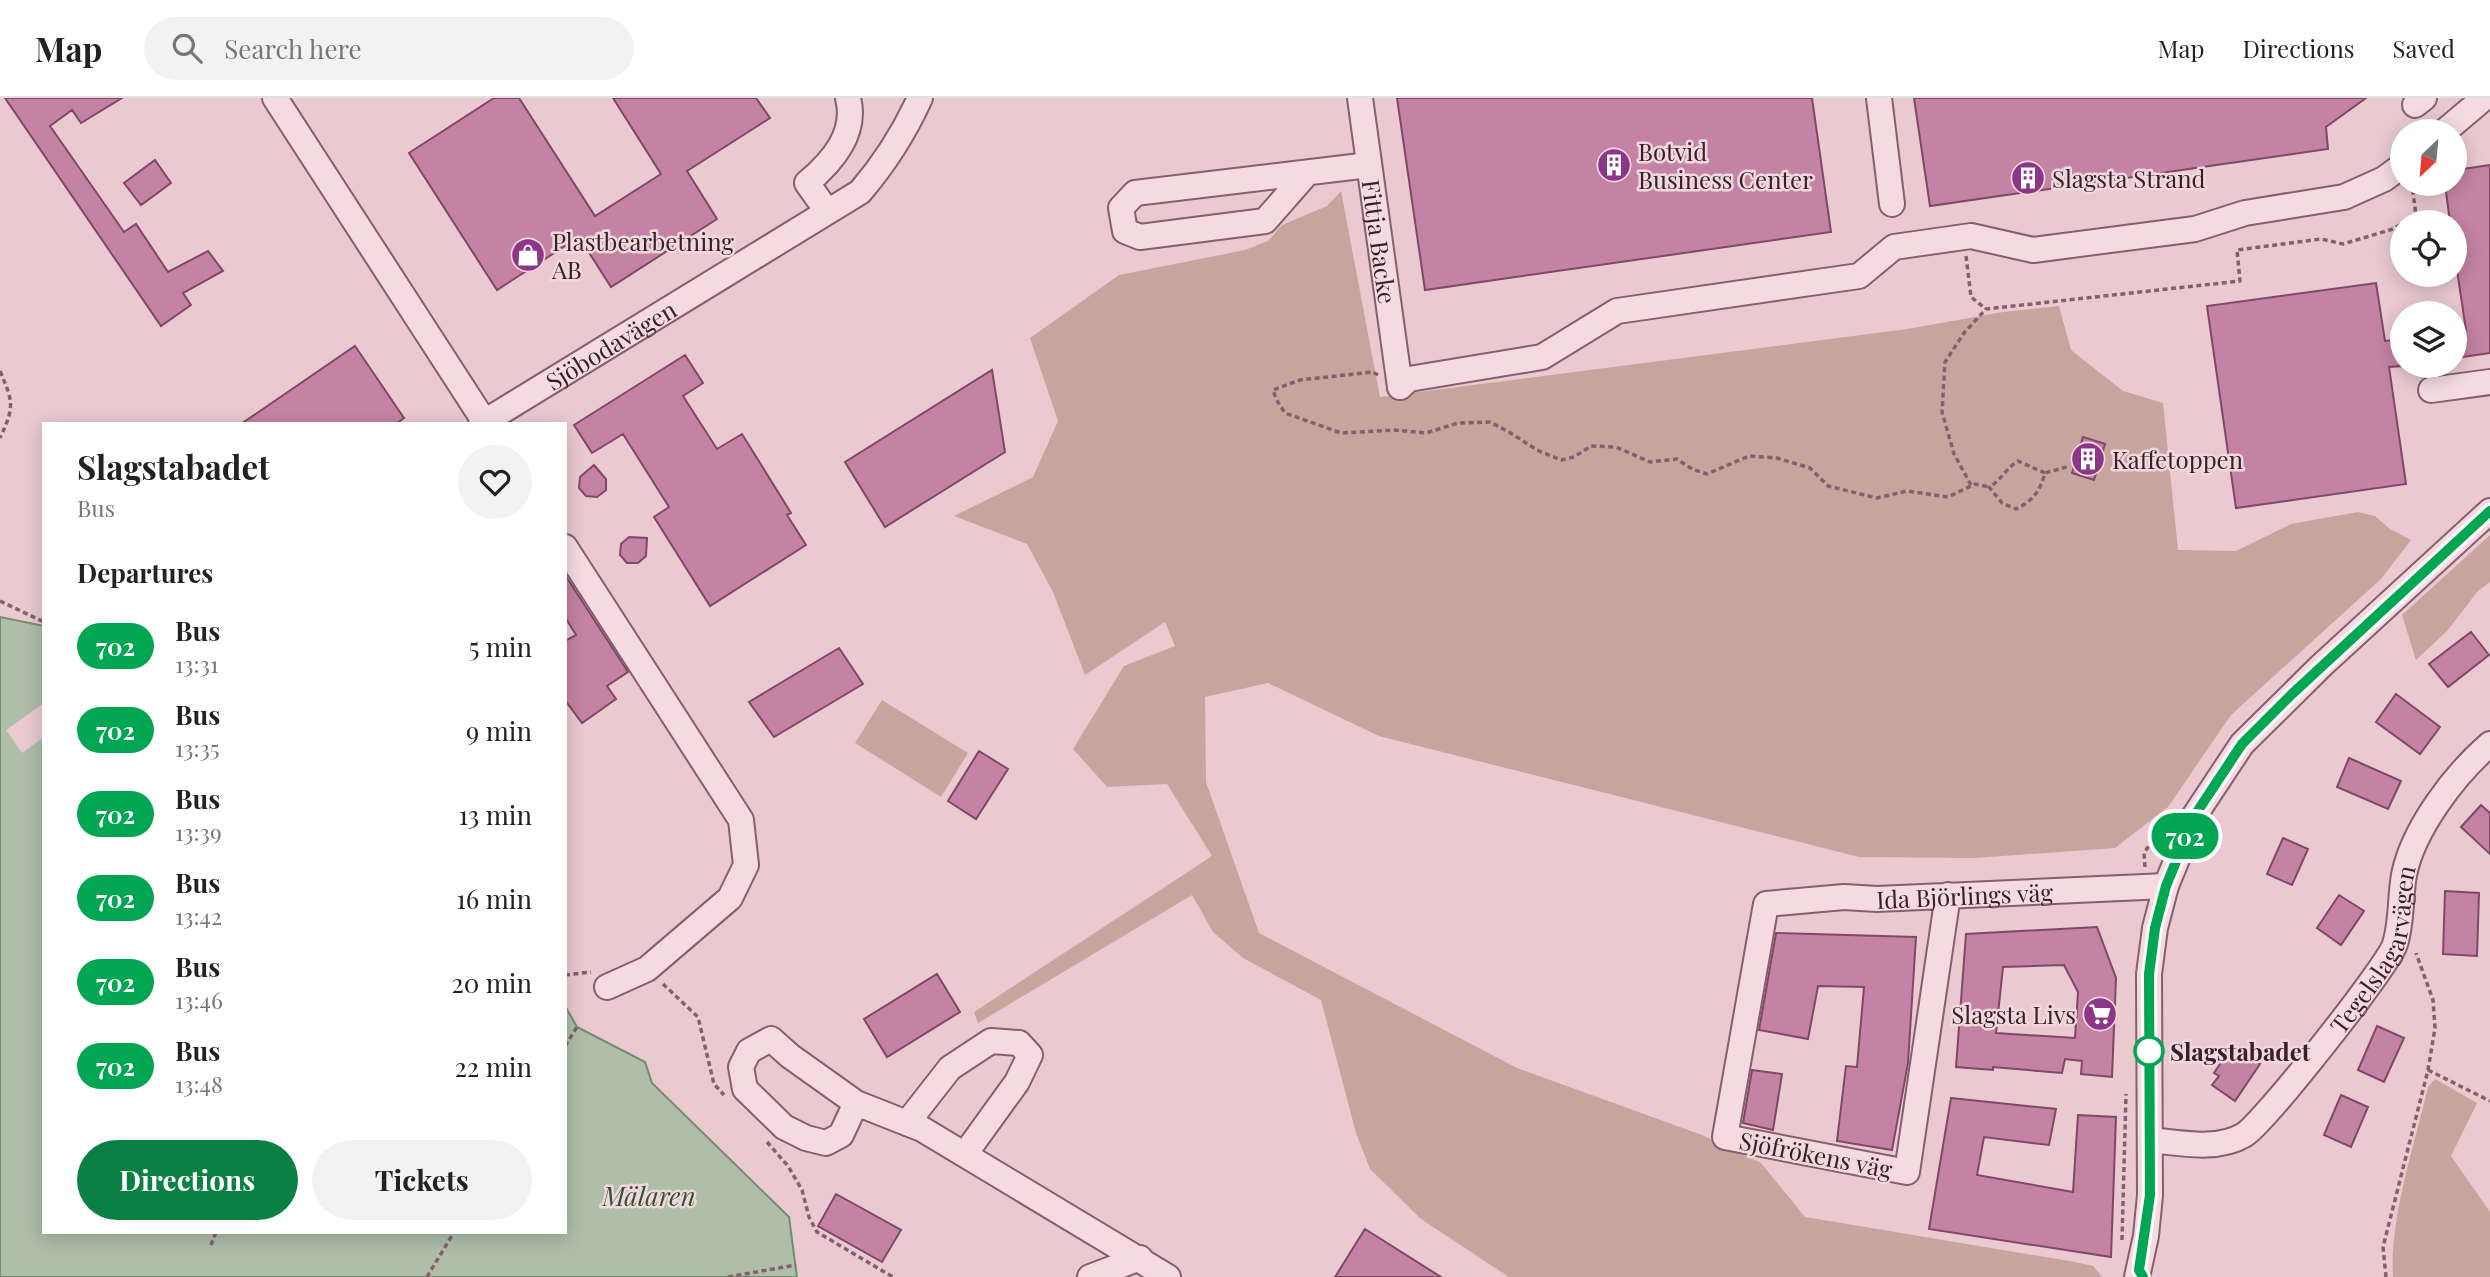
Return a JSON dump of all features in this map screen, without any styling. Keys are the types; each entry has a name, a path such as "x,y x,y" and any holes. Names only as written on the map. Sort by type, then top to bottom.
{"street":[{"path":"275,98 483,422"},
{"path":"827,211 807,183 822,170 847,134 851,118 848,98"},
{"name":"Sjöbodavägen","path":"486,422 860,192 885,163 920,98"},
{"name":"Fittja Backe","path":"1360,98 1400,387"},
{"path":"1879,98 1892,204"},
{"path":"2459,119 2484,98"},
{"path":"1307,173 1265,221 1140,237 1125,231 1121,208 1135,193 1369,165"},
{"path":"1400,387 1409,379 1542,357 1617,311 1859,276 1894,247 1970,236 2033,250 2195,229 2245,214 2344,197 2390,175"},
{"path":"2431,390 2490,382"},
{"path":"2140,1275 2150,1195 2149,974 2155,928 2156,886 2195,815 2242,744 2286,699 2490,510"},
{"path":"567,550 741,820 746,865 730,898 647,969 607,987"},
{"name":"Tegelslagarvägen","path":"2150,1140 2226,1143 2246,1134 2273,1105 2378,974 2395,944 2405,873 2420,834 2438,800 2490,744"},
{"name":"Ida Björlings väg","path":"1766,904 1844,897 1877,899 2156,886"},
{"name":"Sjöfrökens väg","path":"1766,904 1725,1136 1907,1172 1948,895"},
{"path":"856,1103 841,1135 825,1143 806,1138 784,1127 745,1089 741,1067 749,1051 771,1039 790,1056 856,1103 922,1129 1168,1277"},
{"path":"906,1123 950,1068 991,1041 1019,1043 1030,1055 1017,1082 965,1154"},
{"path":"1090,1277 1140,1258"}],"path":[{"path":"1971,485 1954,454 1942,412 1945,362 1964,333 1986,309 2240,281 2237,250 2321,239 2343,244 2390,230"},
{"path":"1964,237 1971,297 1986,309"},
{"path":"0,371 10,396 12,414 0,438"},
{"path":"1400,387 1373,372 1300,380 1273,390 1285,413 1341,433 1364,434 1394,430 1426,433 1458,423 1490,422 1537,450 1562,460 1574,457 1591,446 1616,447 1650,461 1677,459 1692,469 1707,474 1749,456 1777,458 1810,468 1828,486 1877,498 1907,491 1948,497 1975,484 1989,487 1997,483 2009,467 2018,461 2045,473 2070,466"},
{"path":"1989,487 2002,503 2016,509 2030,502 2041,488 2045,473"},
{"path":"0,601 42,621"},
{"path":"2156,886 2144,853 2173,810"},
{"path":"2386,1277 2383,1247 2428,1070 2435,1028 2433,1000 2414,946"},
{"path":"567,1043 577,1027"},
{"path":"2428,1070 2490,1101"},
{"path":"2122,1250 2127,1087"},
{"path":"211,1245 215,1234"},
{"path":"427,1277 453,1234"},
{"path":"728,1277 796,1265"}],"shaded area":[{"path":"1341,191 1380,397 1907,329 2003,312 2059,306 2071,350 2123,391 2163,403 2178,550 2236,551 2291,524 2358,512 2375,516 2390,529 2411,540 2381,579 2231,715 2168,807 2115,848 1974,858 1859,857 1379,736 1268,683 1205,697 1206,782 1259,933 1517,1068 1702,1135 1761,1163 1805,1217 2075,1262 2093,1266 2102,1277 1509,1277 1421,1219 1370,1169 1356,1133 1321,1000 1243,958 1213,932 1192,895 978,1023 974,1012 1212,856 1167,784 1107,787 1073,749 1124,666 1175,646 1165,622 1085,675 1053,592 1027,544 954,516 1033,477 1058,421 1030,338 1119,275 1245,250 1268,241 1282,225 1327,206"},
{"path":"2490,535 2490,582 2477,592 2448,630 2416,660 2402,615"},
{"path":"882,700 968,753 941,797 855,743"},
{"path":"2435,1079 2477,1103 2451,1156 2490,1212 2490,1277 2393,1277 2395,1231 2404,1182 2428,1087"}],"water":[{"name":"Mälaren","path":"0,617 42,626 42,1234 567,1234 567,1010 577,1027 645,1062 652,1083 789,1217 797,1277 0,1277"}],"pier":[{"path":"42,704 42,738 22,753 6,730"}],"building":[{"path":"5,98 122,98 81,123 72,110 50,126 124,232 136,224 168,272 208,251 223,271 183,293 191,305 161,326"},
{"path":"494,98 519,98 595,216 661,174 613,98 756,98 770,118 687,171 717,219 611,287 579,237 497,290 409,153"},
{"name":"Botvid Business Center","path":"1397,98 1812,98 1831,232 1425,290"},
{"name":"Slagsta Strand","path":"1914,98 2366,98 2326,127 2328,149 1930,206"},
{"path":"155,160 171,183 141,205 124,183"},
{"path":"2490,165 2490,353 2467,356 2467,301 2462,301 2460,287 2467,287 2467,210 2448,210 2447,196 2468,196 2468,168"},
{"path":"2376,283 2385,341 2390,340 2390,378 2406,484 2236,508 2207,306"},
{"path":"355,346 404,418 399,422 244,422"},
{"path":"685,355 703,383 683,396 717,449 742,434 791,513 787,515 806,545 710,606 654,517 669,507 623,434 592,453 574,425"},
{"path":"992,370 1005,452 885,527 845,462"},
{"name":"Kaffetoppen","path":"2083,437 2105,444 2094,480 2072,473"},
{"path":"594,465 606,479 606,490 597,497 586,496 579,488 580,477"},
{"path":"629,537 647,538 646,556 638,563 627,563 620,555 621,544"},
{"path":"567,578 628,672 607,686 616,699 582,723 567,703 567,640 576,635 567,620"},
{"path":"2471,632 2489,655 2448,687 2429,664"},
{"path":"839,648 863,684 774,737 749,702"},
{"path":"2396,694 2440,727 2420,754 2376,722"},
{"path":"979,751 1008,769 976,819 948,801"},
{"path":"2349,758 2401,781 2388,809 2337,787"},
{"path":"2481,805 2490,813 2490,854 2461,827"},
{"path":"2283,838 2308,849 2292,885 2267,874"},
{"path":"2445,891 2479,893 2477,956 2443,954"},
{"path":"2339,895 2364,911 2341,945 2317,928"},
{"path":"2097,927 2116,978 2112,1077 2081,1074 2082,1061 2065,1059 2062,1073 1956,1067 1966,934","holes":["2064,965 2078,992 2075,1038 1996,1033 2003,967"]},
{"path":"1776,933 1916,937 1908,1063 1892,1150 1837,1141 1846,1066 1857,1067 1864,987 1818,986 1808,1039 1759,1030"},
{"path":"937,974 960,1012 887,1057 864,1019"},
{"path":"2377,1026 2404,1038 2384,1082 2358,1070"},
{"path":"2238,1049 2260,1064 2235,1101 2212,1085 2219,1076 2214,1073 2226,1055 2231,1058"},
{"path":"1752,1070 1782,1074 1773,1130 1743,1123"},
{"path":"2341,1095 2368,1107 2351,1147 2324,1135"},
{"path":"1951,1098 2056,1109 2049,1145 1984,1137 1977,1175 2073,1192 2078,1115 2116,1117 2111,1257 1929,1229"},
{"path":"836,1194 901,1230 882,1262 818,1226"},
{"path":"1365,1229 1441,1277 1335,1277"}],"bus line":[{"name":"702","path":"2143,1277 2139,1270 2150,1195 2149,974 2155,928 2176,856 2195,815 2242,744 2277,708 2490,511"}],"place":[{"name":"Botvid Business Center","path":"1614,165"},
{"name":"Slagsta Strand","path":"2028,178"},
{"name":"Plastbearbetning AB","path":"528,255"},
{"name":"Kaffetoppen","path":"2088,459"},
{"name":"Slagsta Livs","path":"2100,1014"},
{"name":"Slagstabadet","path":"2149,1051"}]}
